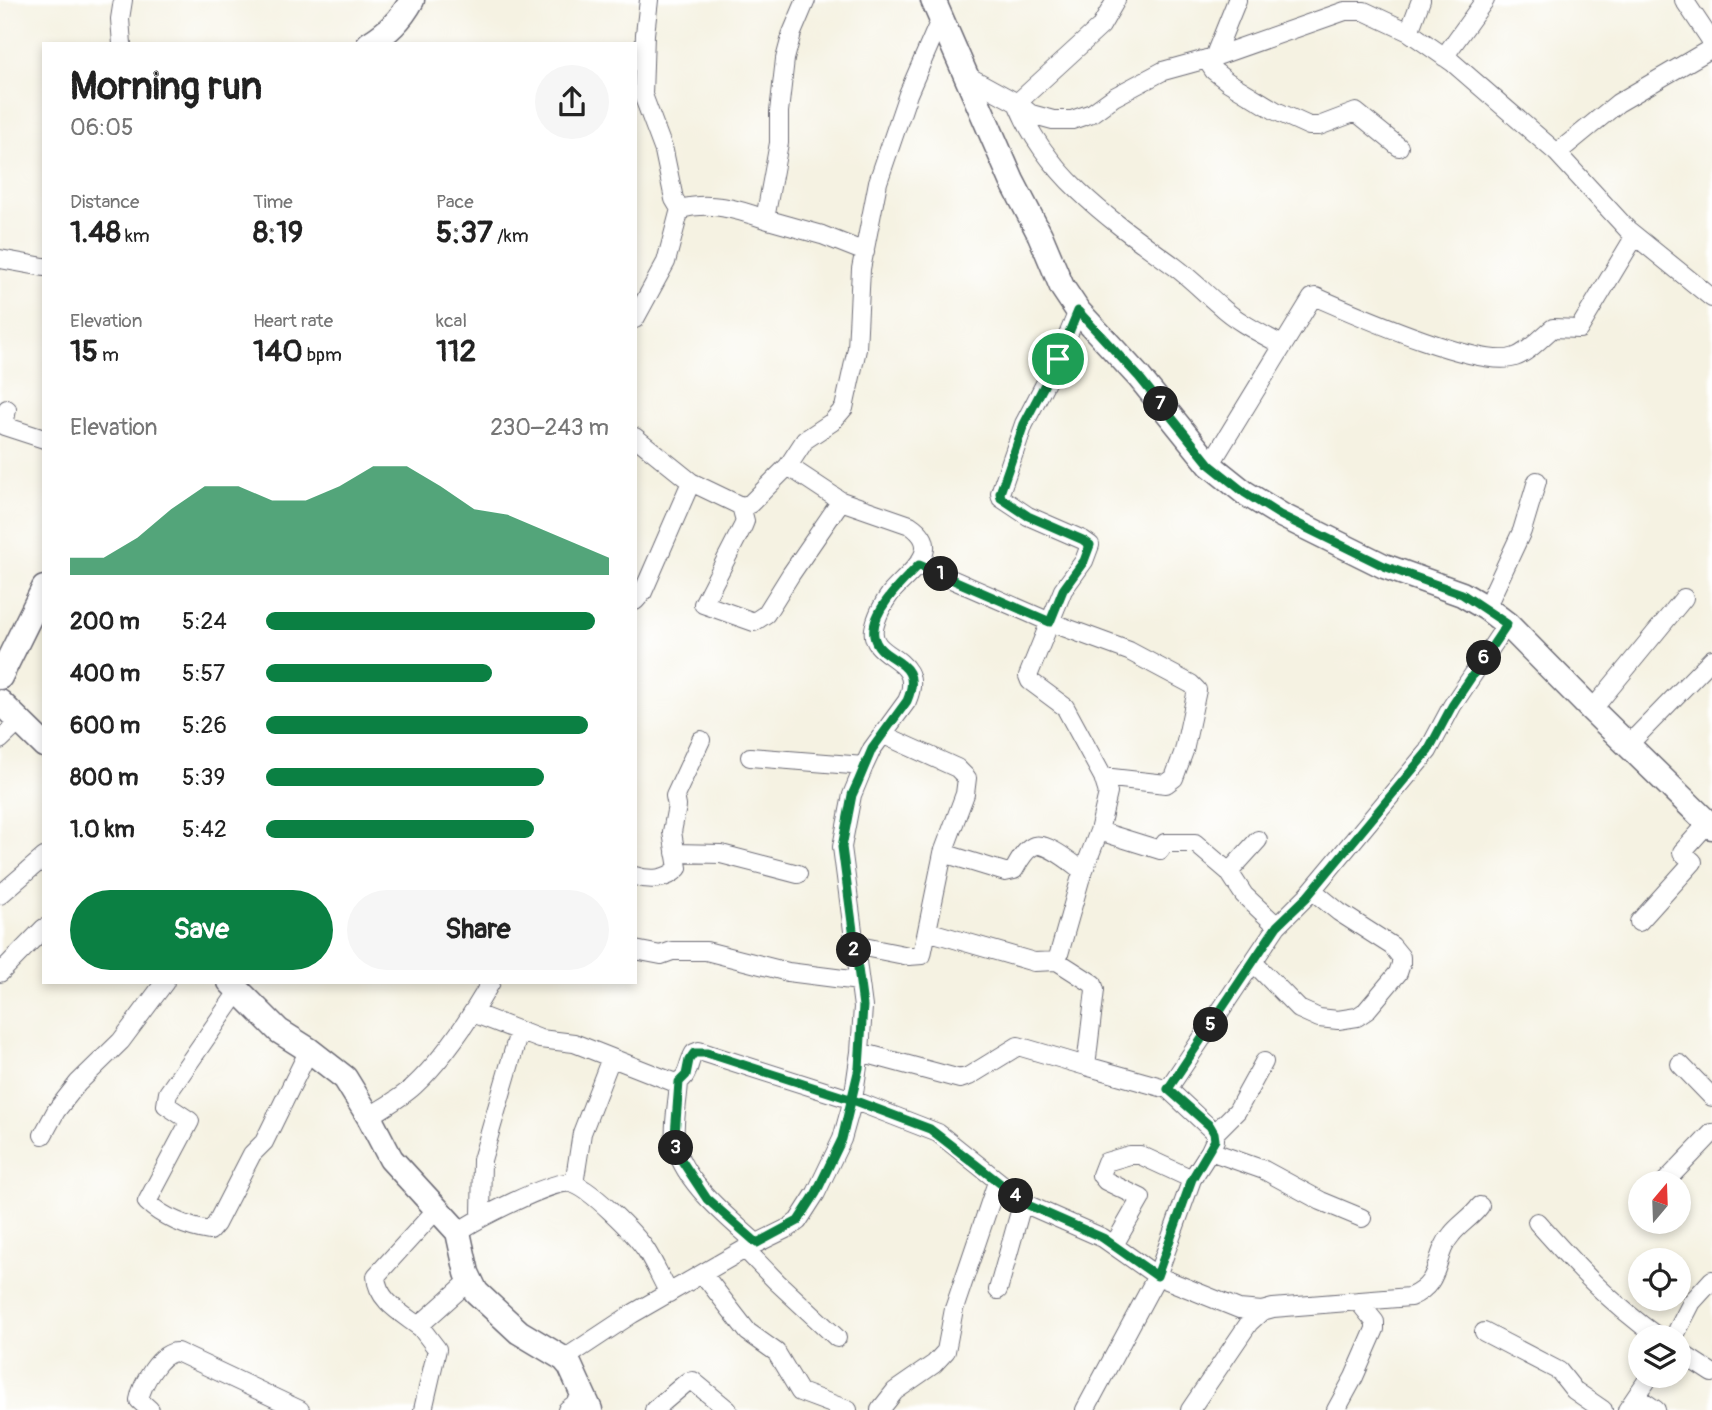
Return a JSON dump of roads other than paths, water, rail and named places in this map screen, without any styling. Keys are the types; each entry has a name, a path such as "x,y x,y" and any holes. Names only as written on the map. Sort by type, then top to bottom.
{"main road":[{"path":"372,42 388,32 412,0"},
{"path":"937,9 1062,287 1078,311 1139,377 1210,465 1245,493 1280,515 1384,566 1462,594 1486,608 1507,624 1710,825"},
{"path":"0,677 42,592"},
{"path":"0,702 42,743"},
{"path":"234,987 290,1040 309,1049 345,1078 391,1159 458,1232 469,1281 484,1301 519,1332 564,1359 570,1366 580,1406"}],"street":[{"path":"122,42 120,19 123,0"},
{"path":"637,315 666,262 680,209 674,199 664,151 643,95 649,0"},
{"path":"765,219 779,143 779,112 785,59 792,33 806,0"},
{"path":"1017,103 1101,26 1116,0"},
{"path":"1237,0 1210,58 1214,71 1228,82 1300,123 1319,126 1356,112 1399,147"},
{"path":"1409,32 1421,0"},
{"path":"1444,57 1485,0"},
{"path":"1684,0 1712,42"},
{"path":"964,74 1017,103 1031,114 1053,120 1072,120 1092,113 1114,97 1163,71 1210,58 1366,5 1444,57 1557,153 1635,236 1712,298"},
{"path":"637,439 691,482 741,506 750,503 788,466 805,440 832,422 844,408 857,349 861,269 878,182 937,9"},
{"path":"1557,153 1618,103 1712,48"},
{"path":"1017,103 1024,122 1041,148 1066,180 1088,201 1176,267 1237,319 1282,345"},
{"path":"680,209 698,204 737,209 822,235 865,252"},
{"path":"1210,465 1307,303 1316,296 1446,348 1478,357 1504,360 1516,357 1553,328 1579,329 1635,236"},
{"path":"0,259 42,267"},
{"path":"1057,961 1083,871 1099,831 1108,793 1104,777 1065,707 1030,681 1030,671 1063,590 1084,561 1090,545 1028,516 1001,498 1000,493 1024,424 1058,359 1078,311"},
{"path":"7,409 4,426 42,438"},
{"path":"564,1359 632,1314 751,1246 790,1227 802,1215 838,1150 853,1100 863,1006 842,847 852,795 864,766 872,749 907,701 912,682 904,665 879,647 874,638 874,629 891,593 919,565 924,539 910,525 841,501 788,466"},
{"path":"1486,608 1522,531 1537,481"},
{"path":"637,599 643,593 691,482"},
{"path":"741,506 745,521 703,604 754,622 766,614 841,501"},
{"path":"919,565 1050,622 1129,651 1191,684 1197,690 1184,751 1174,779 1166,784 1104,777"},
{"path":"1592,710 1684,598"},
{"path":"1168,1089 1277,926 1312,890 1428,751 1452,706 1507,624"},
{"path":"1628,745 1712,659"},
{"path":"0,740 19,722"},
{"path":"854,945 916,957 922,955 943,853 965,794 967,778 957,768 884,735"},
{"path":"637,877 645,879 671,875 678,868 672,832 677,806 675,796 701,740"},
{"path":"750,757 864,766"},
{"path":"1639,922 1693,862 1682,852 1710,825"},
{"path":"1099,831 1160,850 1165,843 1195,843 1229,872 1244,895 1277,926"},
{"path":"1229,872 1258,840"},
{"path":"943,853 1005,872 1014,870 1030,847 1035,845 1051,849 1083,871"},
{"path":"675,853 721,854 798,874"},
{"path":"0,895 42,859"},
{"path":"1254,963 1299,1009 1319,1018 1338,1020 1357,1017 1366,1011 1398,973 1401,957 1392,946 1339,912 1312,890"},
{"path":"0,973 42,930"},
{"path":"927,931 1034,962 1057,961 1093,984 1095,990 1086,1066"},
{"path":"637,950 661,955 671,951 706,951 788,972 859,981"},
{"path":"43,1135 56,1111 78,1083 121,1041 164,984"},
{"path":"369,1117 412,1087 473,1013 490,984"},
{"path":"234,987 169,1093 166,1105 190,1121 147,1202 155,1210 198,1229 210,1231 252,1154 264,1142 309,1049"},
{"path":"473,1013 548,1041 574,1043 679,1082"},
{"path":"481,1216 482,1160 519,1032"},
{"path":"860,1052 960,1079 1018,1046 1168,1089 1214,1133 1215,1140 1192,1179 1157,1276 1086,1410"},
{"path":"837,1339 777,1282 751,1246 707,1199 678,1155 675,1135 679,1082 686,1075 689,1060 694,1053 699,1051 853,1100 937,1133 1023,1201 1091,1231 1157,1276 1239,1309 1262,1311 1410,1297 1426,1289 1432,1282 1452,1233 1480,1206"},
{"path":"574,1184 582,1133 611,1058"},
{"path":"1214,1133 1237,1111 1264,1062"},
{"path":"1680,1064 1712,1097"},
{"path":"1676,1171 1712,1133"},
{"path":"1210,1151 1264,1170 1321,1201 1362,1218"},
{"path":"1114,1245 1142,1198 1106,1181 1101,1175 1106,1162 1140,1155 1192,1179"},
{"path":"880,1410 895,1391 934,1364 946,1351 954,1309 996,1182"},
{"path":"458,1232 481,1216 559,1184 574,1184 595,1197 638,1240 669,1293"},
{"path":"998,1290 1023,1201"},
{"path":"423,1410 437,1349 421,1328 386,1301 376,1283 376,1276 437,1209"},
{"path":"1537,1222 1588,1279 1641,1325"},
{"path":"703,1273 748,1332 781,1358 800,1392 848,1410"},
{"path":"1680,1325 1692,1302 1712,1280"},
{"path":"421,1328 425,1319 469,1281"},
{"path":"1336,1410 1375,1329 1375,1322 1358,1301"},
{"path":"1189,1410 1250,1323 1262,1311"},
{"path":"1484,1332 1559,1371 1574,1390 1603,1410"},
{"path":"150,1410 139,1400 140,1394 164,1356 170,1352 187,1356 300,1410"},
{"path":"1691,1359 1712,1373"},
{"path":"654,1410 687,1382 693,1381 728,1410"},
{"path":"1642,1388 1632,1404 1656,1410"}]}
